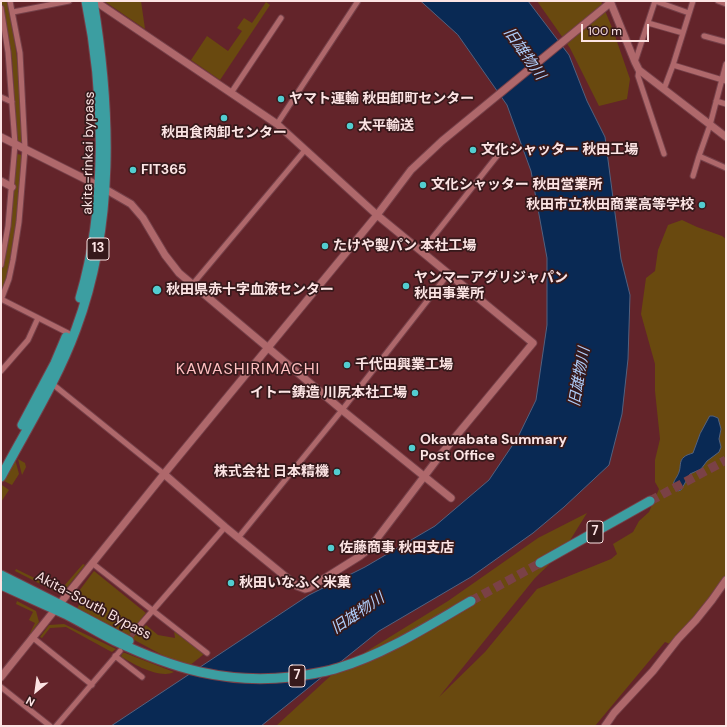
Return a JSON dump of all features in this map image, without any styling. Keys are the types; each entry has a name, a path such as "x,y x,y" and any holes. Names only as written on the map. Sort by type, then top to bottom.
{"highway":[{"name":"akita-rinkai bypass","path":"1,477 49,381 77,308 89,261 102,188 98,85 91,26 86,1"},
{"name":"akita-rinkai bypass","path":"1,463 74,335 89,288 99,244 105,92 94,1"},
{"name":"7","path":"540,563 650,501"},
{"name":"Akita-South Bypass","path":"1,575 57,607 171,664 210,675 244,679 304,676 344,666 365,658 407,638 471,601"},
{"name":"Akita-South Bypass","path":"1,585 57,607"}],"street":[{"path":"10,1 20,53 25,150 19,222 13,260 9,279 1,299 68,333"},
{"path":"13,12 46,4 69,1"},
{"path":"49,381 164,474 238,538 297,586 305,589 309,588 365,552 424,475 533,343 377,215 277,124 94,1"},
{"path":"277,124 358,1"},
{"path":"635,62 655,1 689,13"},
{"path":"664,89 693,1"},
{"path":"718,1 726,4"},
{"path":"1,677 164,474 377,215 411,170 442,141 611,2 639,70 726,137"},
{"path":"1,8 8,52 15,144 8,226 1,263"},
{"path":"230,93 282,18"},
{"path":"648,23 683,34"},
{"path":"704,36 726,42"},
{"path":"693,176 724,80 726,64"},
{"path":"673,65 724,80"},
{"path":"639,70 638,76 664,154"},
{"path":"1,97 12,102"},
{"path":"716,101 726,104"},
{"path":"1,137 131,204 143,218 170,263 192,285 342,410 451,498"},
{"path":"192,285 305,150"},
{"path":"422,251 501,151"},
{"path":"700,156 726,168"},
{"path":"1,181 12,187"},
{"path":"1,223 8,226"},
{"path":"238,538 342,410 448,273"},
{"path":"1,371 28,340 38,318"},
{"path":"135,631 225,527"},
{"path":"92,563 207,653"},
{"path":"605,726 614,713 653,671 678,639 696,620 726,580"},
{"path":"32,637 92,685"},
{"path":"56,726 120,651"},
{"path":"116,656 142,677"},
{"path":"1,687 50,726"}],"shaded area":[{"path":"1,1 7,1 14,36 21,107 21,145 18,144 17,140 12,58"},
{"path":"104,1 141,1 145,29"},
{"path":"537,1 601,1 630,79 627,99 599,106 570,48"},
{"path":"266,2 270,5 220,80 191,60 207,36 228,51 242,31 237,28 244,18 252,23"},
{"path":"17,154 22,155 21,194 8,278 1,294 1,269 3,263 15,156"},
{"path":"682,220 726,239 726,577 712,597 670,644 665,642 595,726 276,726 338,669 448,601 538,538 587,513 564,550 535,578 439,697 485,652 537,589 611,559 617,554 613,544 633,532 639,521 649,512 659,489 655,482 655,460 660,439 655,391 655,364 641,314 646,278 655,271 658,250 668,225"},
{"path":"15,459 19,474 12,485 4,481"},
{"path":"18,459 25,463 26,467 22,475"},
{"path":"2,485 9,490 1,502 1,487"},
{"path":"83,564 85,565 65,590 54,591 15,571 16,569 53,587 64,586"},
{"path":"94,571 146,613 132,631 137,634 146,625 158,635 175,638 174,631 204,654 189,666 177,663 77,609 79,605 76,595"},
{"path":"17,601 36,611 39,622 28,637 35,623 29,620 33,612 16,604"},
{"path":"64,624 116,649 112,652 66,627 50,628 42,638 40,637 49,625"},
{"path":"123,653 174,672 162,674 148,670 133,664 122,657 121,656"}],"water":[{"name":"旧雄物川","path":"421,1 528,1 569,55 587,101 605,137 621,259 630,295 628,359 622,414 609,465 564,507 533,533 471,577 379,631 261,726 111,726 309,595 365,567 435,526 489,480 518,437 536,400 547,325 547,258 531,171 507,105 458,35"},
{"path":"710,416 718,418 721,429 719,439 721,447 719,452 707,461 701,469 690,474 681,490 678,491 675,489 673,484 679,472 681,460 685,456 693,453 700,434"}],"tunnel":[{"path":"650,501 726,460"},
{"path":"471,601 540,563"},
{"path":"127,642 135,631"}],"place":[{"name":"ヤマト運輸 秋田卸町センター","path":"281,99"},
{"name":"秋田食肉卸センター","path":"224,118"},
{"name":"太平輸送","path":"350,126"},
{"name":"文化シャッター 秋田工場","path":"473,150"},
{"name":"FIT365","path":"133,170"},
{"name":"文化シャッター 秋田営業所","path":"423,185"},
{"name":"秋田市立秋田商業高等学校","path":"702,205"},
{"name":"たけや製パン 本社工場","path":"325,246"},
{"name":"ヤンマーアグリジャパン 秋田事業所","path":"406,286"},
{"name":"秋田県赤十字血液センター","path":"157,290"},
{"name":"千代田興業工場","path":"347,365"},
{"name":"イトー鋳造 川尻本社工場","path":"415,393"},
{"name":"Okawabata Summary Post Office","path":"412,448"},
{"name":"株式会社 日本精機","path":"337,472"},
{"name":"佐藤商事 秋田支店","path":"331,548"},
{"name":"秋田いなふく米菓","path":"231,583"}],"district":[{"name":"KAWASHIRIMACHI","path":"248,370"}]}
